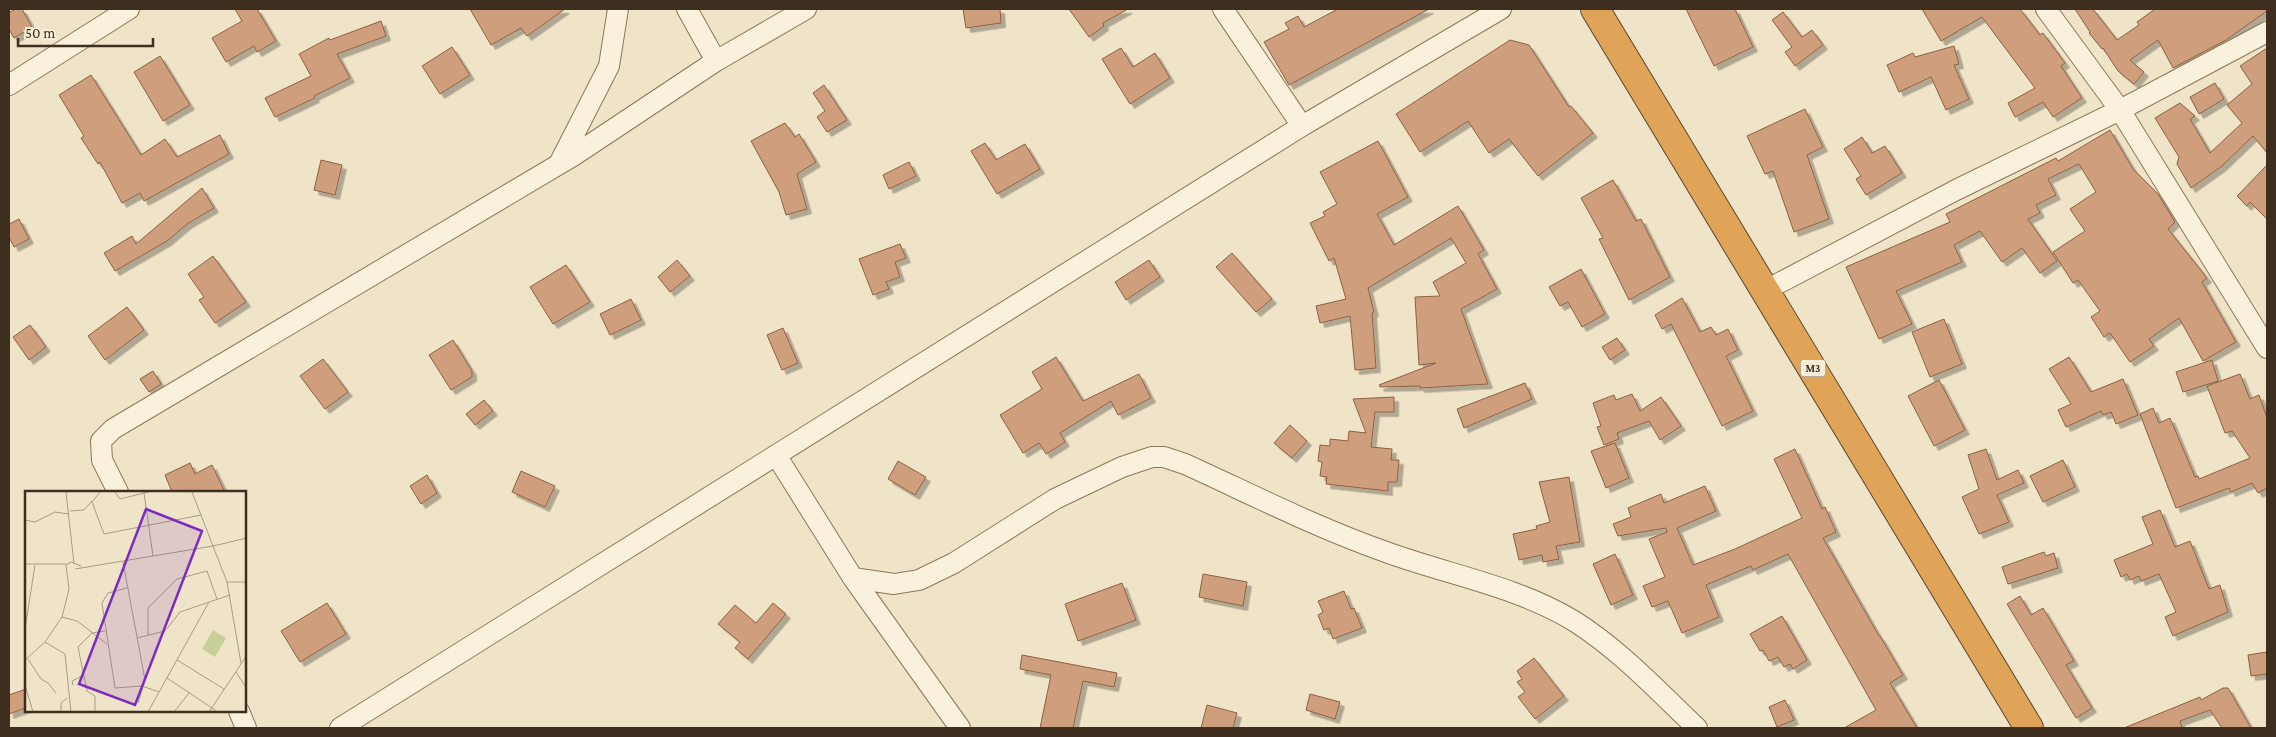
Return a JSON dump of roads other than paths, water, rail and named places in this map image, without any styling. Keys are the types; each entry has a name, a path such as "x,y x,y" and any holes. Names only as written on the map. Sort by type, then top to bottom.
{"highway":[{"name":"M3","path":"1595,9 2029,728"}],"street":[{"path":"559,164 609,66 618,9"},
{"path":"687,9 716,61"},
{"path":"118,491 102,460 101,441 113,429 559,164 716,61 806,9"},
{"path":"1223,9 1302,126"},
{"path":"340,728 1302,126 1502,9"},
{"path":"2046,9 2120,110 2267,348"},
{"path":"9,85 116,12"},
{"path":"1766,290 1956,190 2120,110 2267,32"},
{"path":"776,455 853,578 960,728"},
{"path":"853,578 894,584 919,580 954,563 1055,499 1101,476 1140,460 1164,458 1185,464 1329,530 1387,553 1480,581 1533,600 1556,611 1601,639 1696,728"},
{"path":"238,712 246,728"}]}
